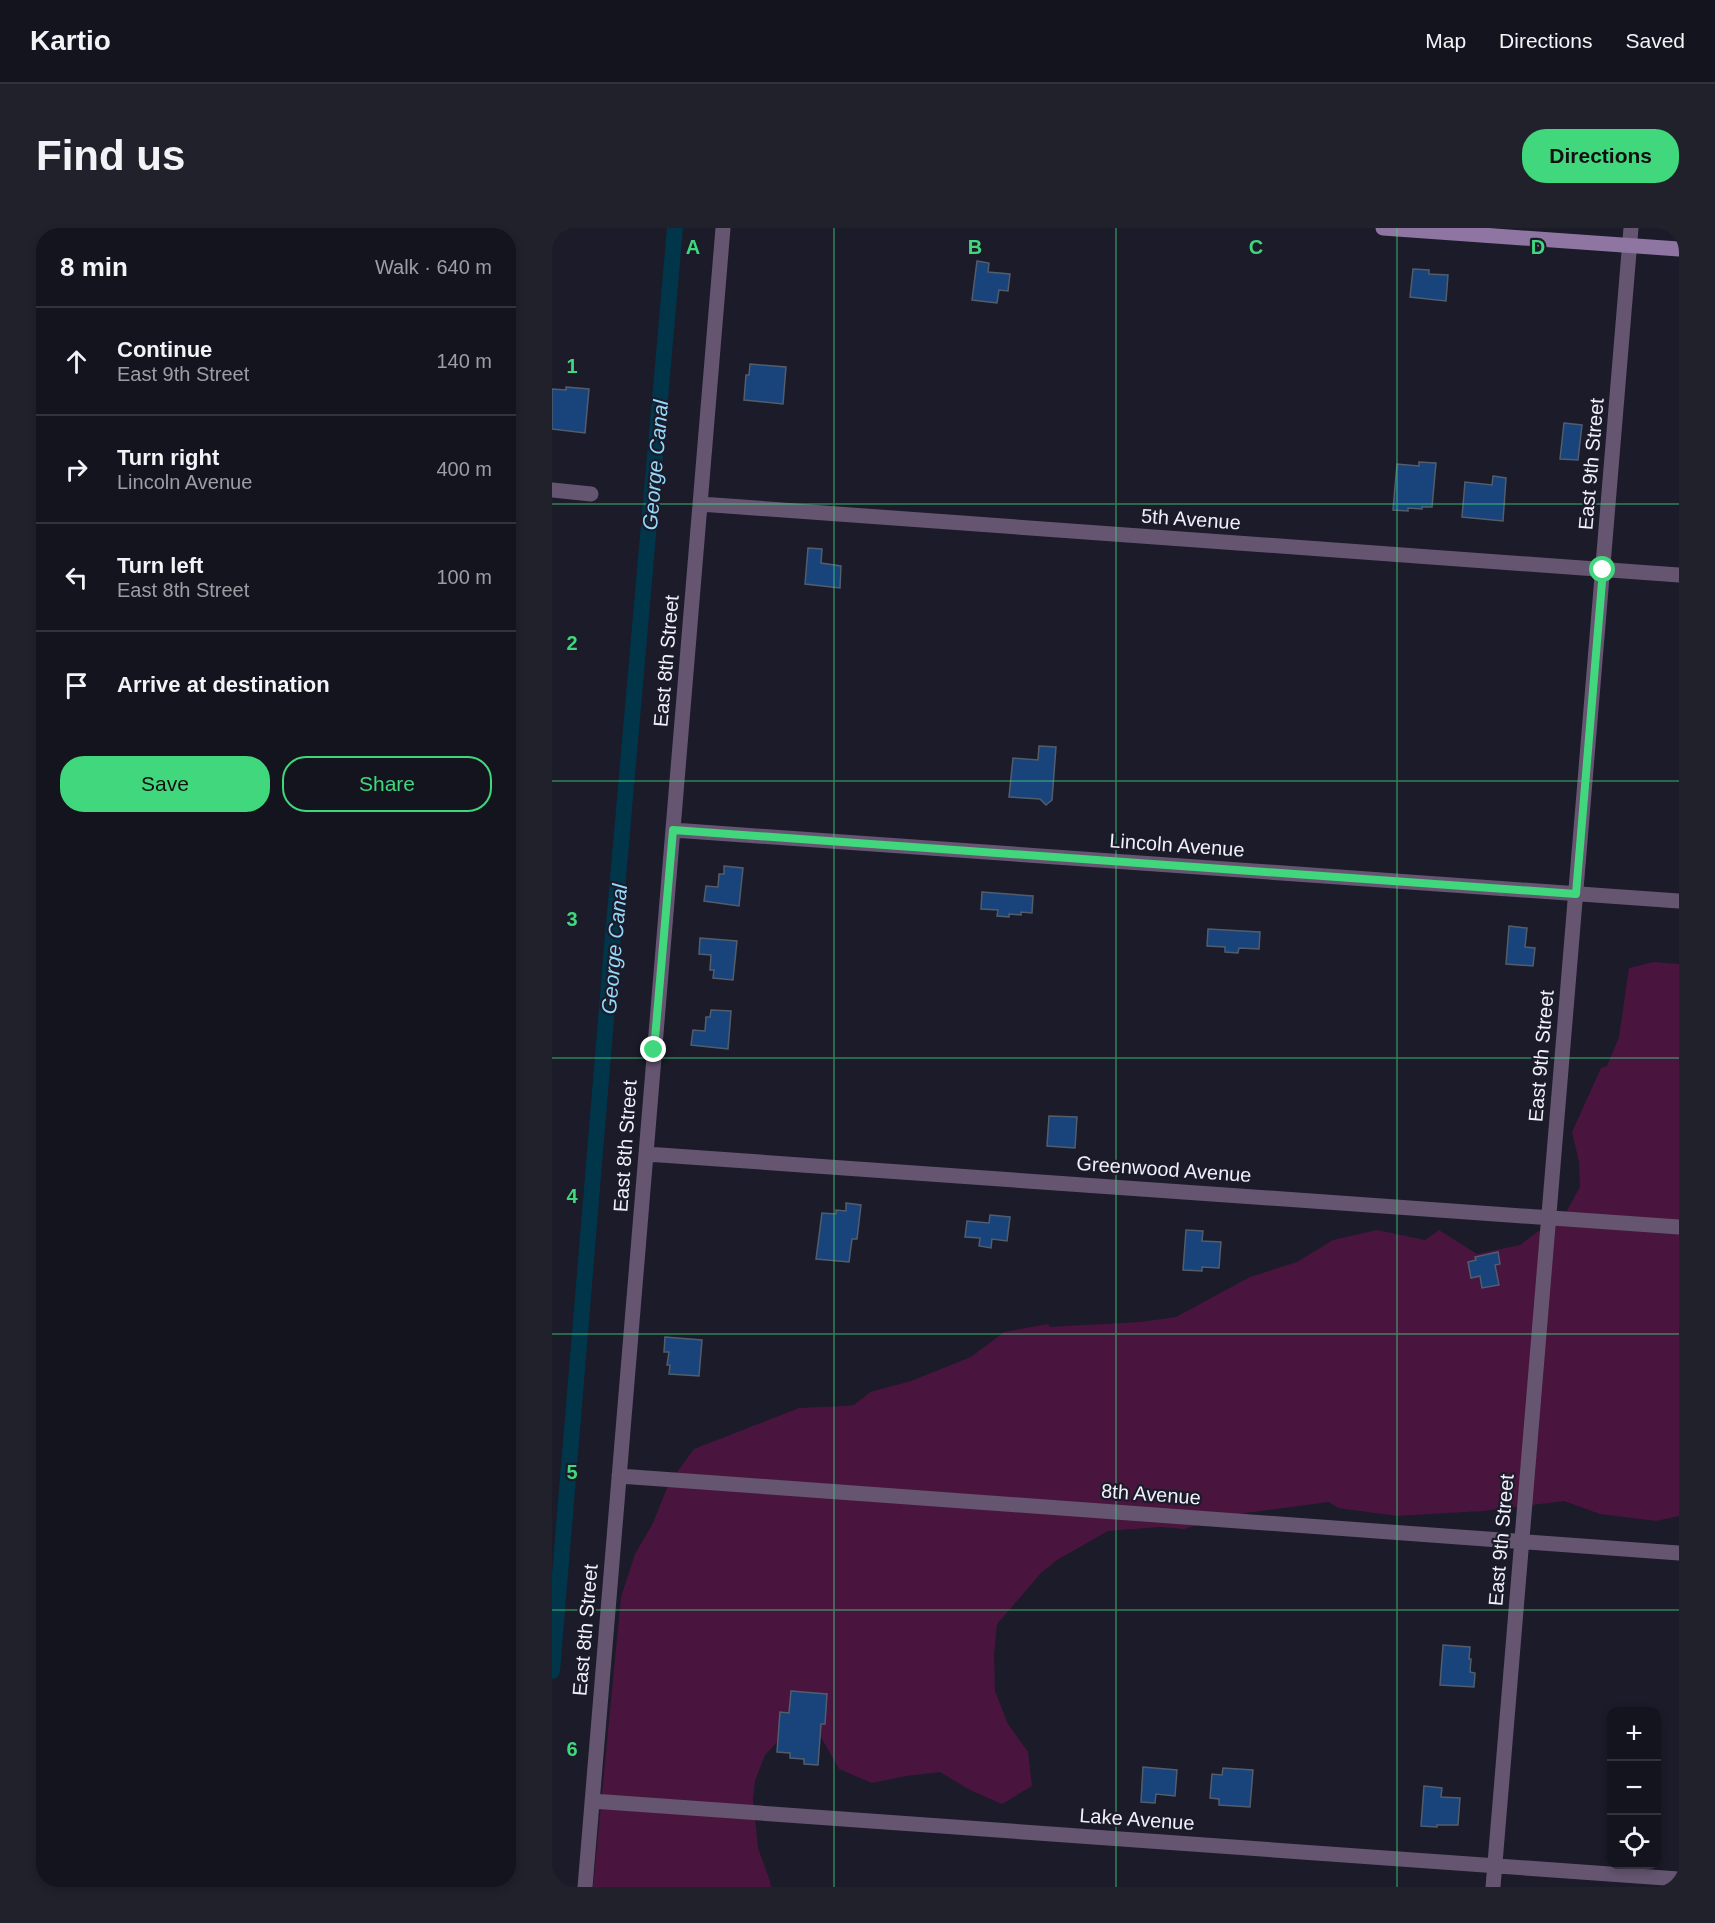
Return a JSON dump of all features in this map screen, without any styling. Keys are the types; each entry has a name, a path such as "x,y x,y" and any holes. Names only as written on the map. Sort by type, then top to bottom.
{"street":[{"name":"East 8th Street","path":"585,1887 723,228"},
{"path":"1383,228 1679,249"},
{"name":"East 9th Street","path":"1493,1887 1631,228"},
{"path":"552,490 591,494"},
{"name":"5th Avenue","path":"700,504 1679,575"},
{"name":"Lincoln Avenue","path":"673,830 1679,902"},
{"name":"Greenwood Avenue","path":"646,1154 1679,1227"},
{"name":"8th Avenue","path":"619,1476 1679,1553"},
{"name":"Lake Avenue","path":"592,1801 1679,1879"}],"shaded area":[{"path":"1654,962 1679,964 1679,1516 1656,1521 1600,1514 1564,1501 1483,1511 1397,1516 1338,1508 1329,1502 1238,1514 1184,1529 1160,1527 1108,1531 1057,1560 1041,1573 997,1624 994,1655 995,1691 1008,1724 1028,1752 1032,1786 1002,1804 970,1790 940,1772 872,1783 839,1769 817,1730 780,1739 765,1755 755,1781 753,1799 758,1848 771,1887 593,1887 621,1597 635,1554 653,1523 669,1483 694,1449 799,1408 854,1405 870,1392 911,1381 971,1357 1004,1332 1048,1324 1050,1327 1141,1322 1176,1317 1250,1277 1297,1262 1333,1240 1377,1230 1425,1240 1439,1230 1477,1254 1520,1245 1549,1223 1564,1216 1580,1187 1579,1162 1572,1132 1601,1068 1607,1066 1619,1037 1629,968"}],"building":[{"path":"977,261 989,263 988,272 1010,274 1008,291 999,290 997,303 972,300"},
{"path":"1413,269 1429,270 1429,274 1448,275 1446,301 1410,297"},
{"path":"750,364 786,367 783,404 744,400 746,375 749,375"},
{"path":"566,387 589,389 585,433 552,429 552,389 566,390"},
{"path":"1564,423 1582,425 1578,460 1560,459"},
{"path":"1419,462 1436,463 1432,507 1408,508 1408,511 1393,510 1397,464 1419,466"},
{"path":"1493,476 1506,478 1503,521 1462,517 1465,482 1492,485"},
{"path":"808,548 822,549 821,563 841,566 840,588 805,584"},
{"path":"1039,746 1056,747 1052,800 1046,805 1040,799 1009,797 1013,758 1038,760"},
{"path":"724,866 743,868 739,906 704,901 706,886 718,887 719,874 724,874"},
{"path":"982,892 1033,896 1032,913 1009,914 1009,917 997,916 998,910 981,909"},
{"path":"1509,926 1527,928 1525,947 1535,948 1533,966 1506,964"},
{"path":"1208,929 1260,932 1259,949 1239,948 1238,953 1225,952 1225,947 1207,946"},
{"path":"700,938 737,941 733,980 713,978 714,970 710,970 711,955 699,954"},
{"path":"711,1010 731,1011 728,1049 691,1045 693,1030 705,1031 706,1017 710,1017"},
{"path":"1049,1116 1077,1117 1075,1148 1047,1146"},
{"path":"846,1203 861,1205 857,1239 852,1239 849,1262 816,1259 822,1213 836,1214 836,1210 846,1211"},
{"path":"990,1215 1010,1217 1007,1241 992,1239 991,1248 979,1246 980,1238 965,1237 967,1221 989,1223"},
{"path":"1186,1230 1203,1231 1202,1241 1221,1242 1219,1268 1202,1267 1202,1271 1183,1270"},
{"path":"1498,1252 1500,1264 1495,1265 1499,1285 1482,1288 1480,1276 1471,1278 1468,1262 1476,1260 1475,1257"},
{"path":"665,1337 702,1340 699,1376 669,1374 670,1365 667,1365 669,1352 664,1352"},
{"path":"1443,1645 1470,1647 1470,1672 1475,1673 1474,1687 1440,1685"},
{"path":"791,1691 827,1694 825,1724 821,1724 818,1765 804,1764 804,1759 790,1758 790,1753 777,1752 780,1712 789,1713"},
{"path":"1143,1767 1177,1770 1175,1796 1156,1794 1155,1803 1141,1802"},
{"path":"1223,1768 1253,1770 1250,1807 1219,1805 1219,1799 1210,1798 1212,1774 1222,1775"},
{"path":"1424,1786 1442,1788 1441,1797 1460,1798 1458,1825 1421,1826"}],"waterway":[{"name":"George Canal","path":"552,1671 675,228"}],"route":[{"path":"654,1050 673,830 1576,894 1603,570"}]}
